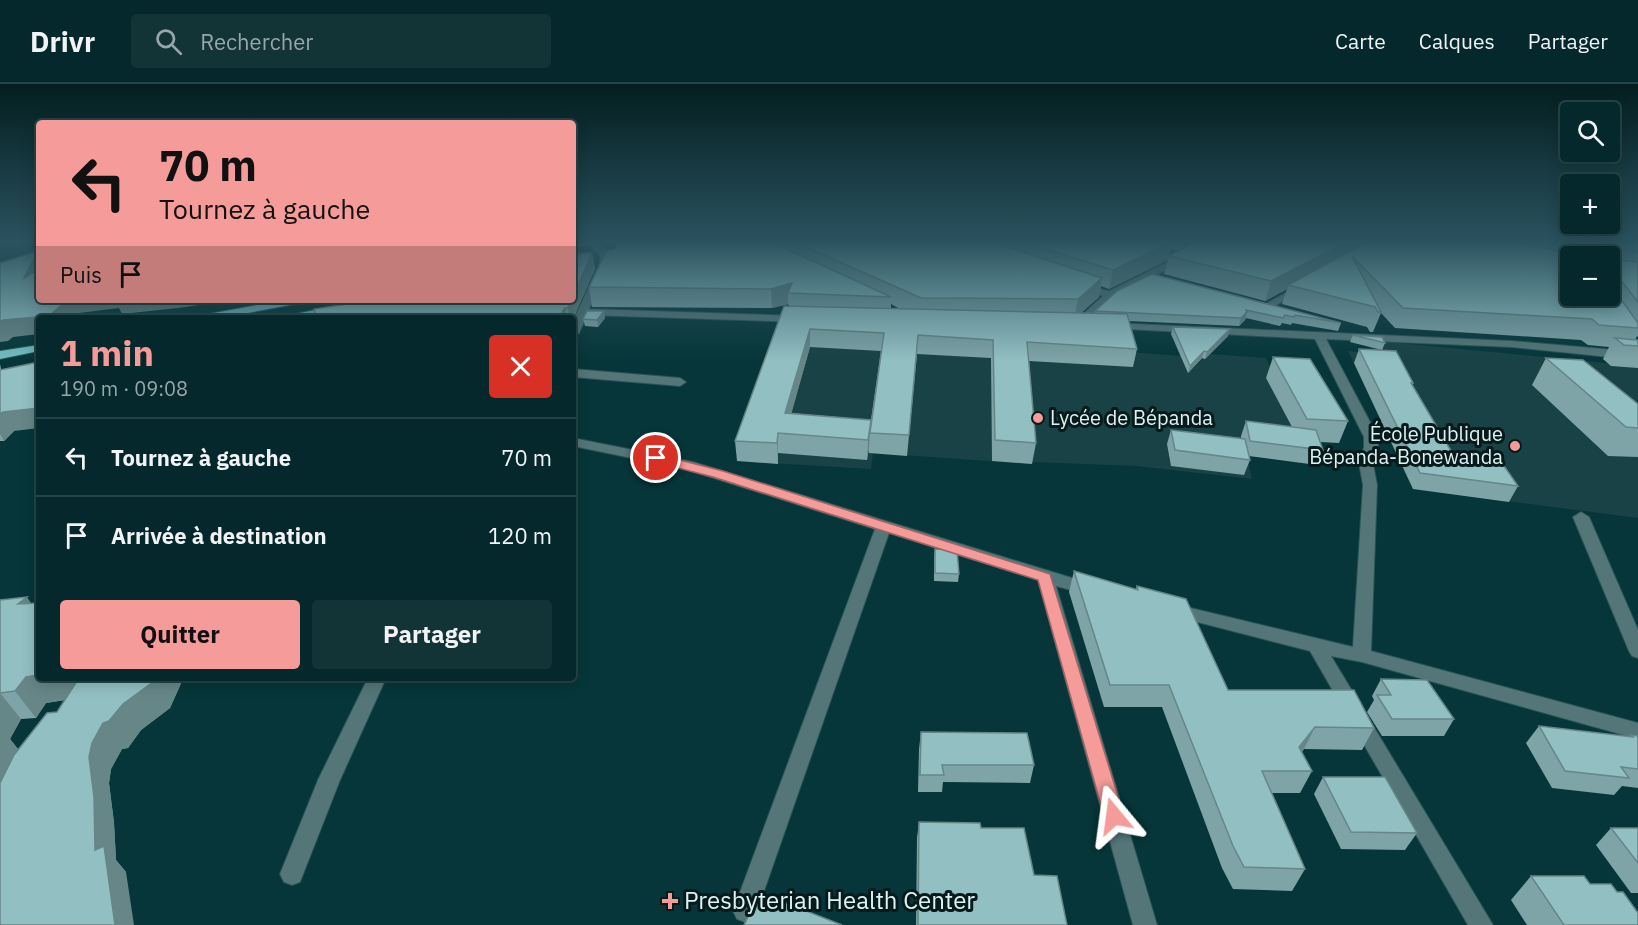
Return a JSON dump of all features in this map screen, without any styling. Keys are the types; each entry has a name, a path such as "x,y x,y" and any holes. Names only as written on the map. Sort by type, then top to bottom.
{"main road":[{"path":"219,315 285,303"},
{"path":"305,315 346,307"},
{"path":"0,355 36,349"}],"street":[{"path":"576,327 597,282"},
{"path":"1070,282 1110,295"},
{"path":"1137,282 1110,295 1084,325 1512,344 1638,356"},
{"path":"1254,304 1271,309 1312,282"},
{"path":"584,312 812,320"},
{"path":"1334,324 1392,338"},
{"path":"1319,336 1371,437 1371,448 1365,458 1370,484 1362,655"},
{"path":"576,373 680,382"},
{"path":"576,443 688,465 1045,577 1101,592"},
{"path":"1581,518 1638,651"},
{"path":"746,911 883,527"},
{"path":"1045,577 1145,925"},
{"path":"1158,606 1316,646 1362,655 1638,731"},
{"path":"1316,646 1481,925"},
{"path":"292,874 329,780 376,681"}],"shaded area":[{"name":"École Publique Bépanda-Bonewanda","path":"1367,340 1638,366 1638,518 1413,489 1348,351 1373,354"},
{"name":"Lycée de Bépanda","path":"802,343 1129,352 1180,356 1179,352 1266,358 1276,378 1339,443 1310,441 1317,465 1247,456 1252,479 1136,466 1033,462 1032,464 873,453 871,469 737,461 761,388"}],"building":[{"path":"0,282 36,282 36,303 64,303 50,315 36,315 36,317 0,322"},
{"path":"591,282 859,282 891,297 788,293 792,283 771,289 589,287"},
{"path":"885,282 1097,282 1078,299 921,298"},
{"path":"1135,282 1184,282 1341,323 1295,315 1294,317 1285,315 1283,318 1246,310 1247,312 1241,318 1095,311 1117,291"},
{"path":"1293,282 1366,282 1381,312 1378,312 1375,307 1288,285"},
{"path":"1378,282 1560,282 1560,306 1620,306 1620,298 1638,323 1638,328 1599,325 1592,319 1403,308"},
{"path":"1623,282 1638,282 1638,302"},
{"path":"354,303 570,303 560,315 316,315 314,309"},
{"path":"784,306 1127,314 1137,349 1027,342 1036,443 995,440 993,340 918,335 909,435 870,433 884,333 810,329 785,413 871,420 868,440 778,433 777,443 735,441"},
{"path":"587,311 604,311 597,320 583,319"},
{"path":"1173,327 1230,329 1190,366"},
{"path":"1353,335 1382,337 1385,343"},
{"path":"1615,338 1638,340 1638,346 1624,345"},
{"path":"1359,349 1396,351 1413,383 1411,383 1454,456 1502,463 1518,486 1420,473"},
{"path":"1273,357 1310,359 1348,421 1307,419"},
{"path":"1546,358 1583,360 1638,404 1638,428 1626,427"},
{"path":"36,363 36,408 0,414 0,370"},
{"path":"1246,421 1316,430 1323,450 1250,441"},
{"path":"1171,430 1245,439 1250,460 1175,450"},
{"path":"935,549 957,550 959,574 935,573"},
{"path":"1074,571 1138,590 1137,586 1186,599 1228,690 1354,690 1374,728 1315,727 1299,747 1312,771 1262,771 1305,869 1244,867 1233,846 1169,685 1110,685"},
{"path":"27,597 18,604 36,603 36,675 26,677 15,691 0,693 0,600"},
{"path":"1381,679 1427,680 1454,719 1392,719 1377,695 1391,695"},
{"path":"77,681 154,681 123,704 109,721 103,723 92,743 89,757 94,797 95,850 104,846 115,925 0,925 0,783 14,755 47,713 57,712"},
{"path":"1539,726 1638,736 1638,769 1621,767 1629,778 1565,771"},
{"path":"921,732 1027,733 1034,765 942,765 944,775 920,775"},
{"path":"1323,777 1385,777 1417,833 1351,832"},
{"path":"919,822 980,823 981,828 1024,828 1034,875 1057,876 1067,925 918,925"},
{"path":"1611,828 1638,828 1638,863"},
{"path":"1531,876 1584,876 1590,884 1611,884 1617,892 1623,892 1638,913 1638,925 1564,925"},
{"path":"760,893 842,925 744,925"}],"place":[{"name":"Lycée de Bépanda","path":"1038,418"},
{"name":"École Publique Bépanda-Bonewanda","path":"1515,446"},
{"name":"Presbyterian Health Center","path":"670,901"}],"route":[{"path":"656,458 718,474 1045,577 1114,816"}]}
